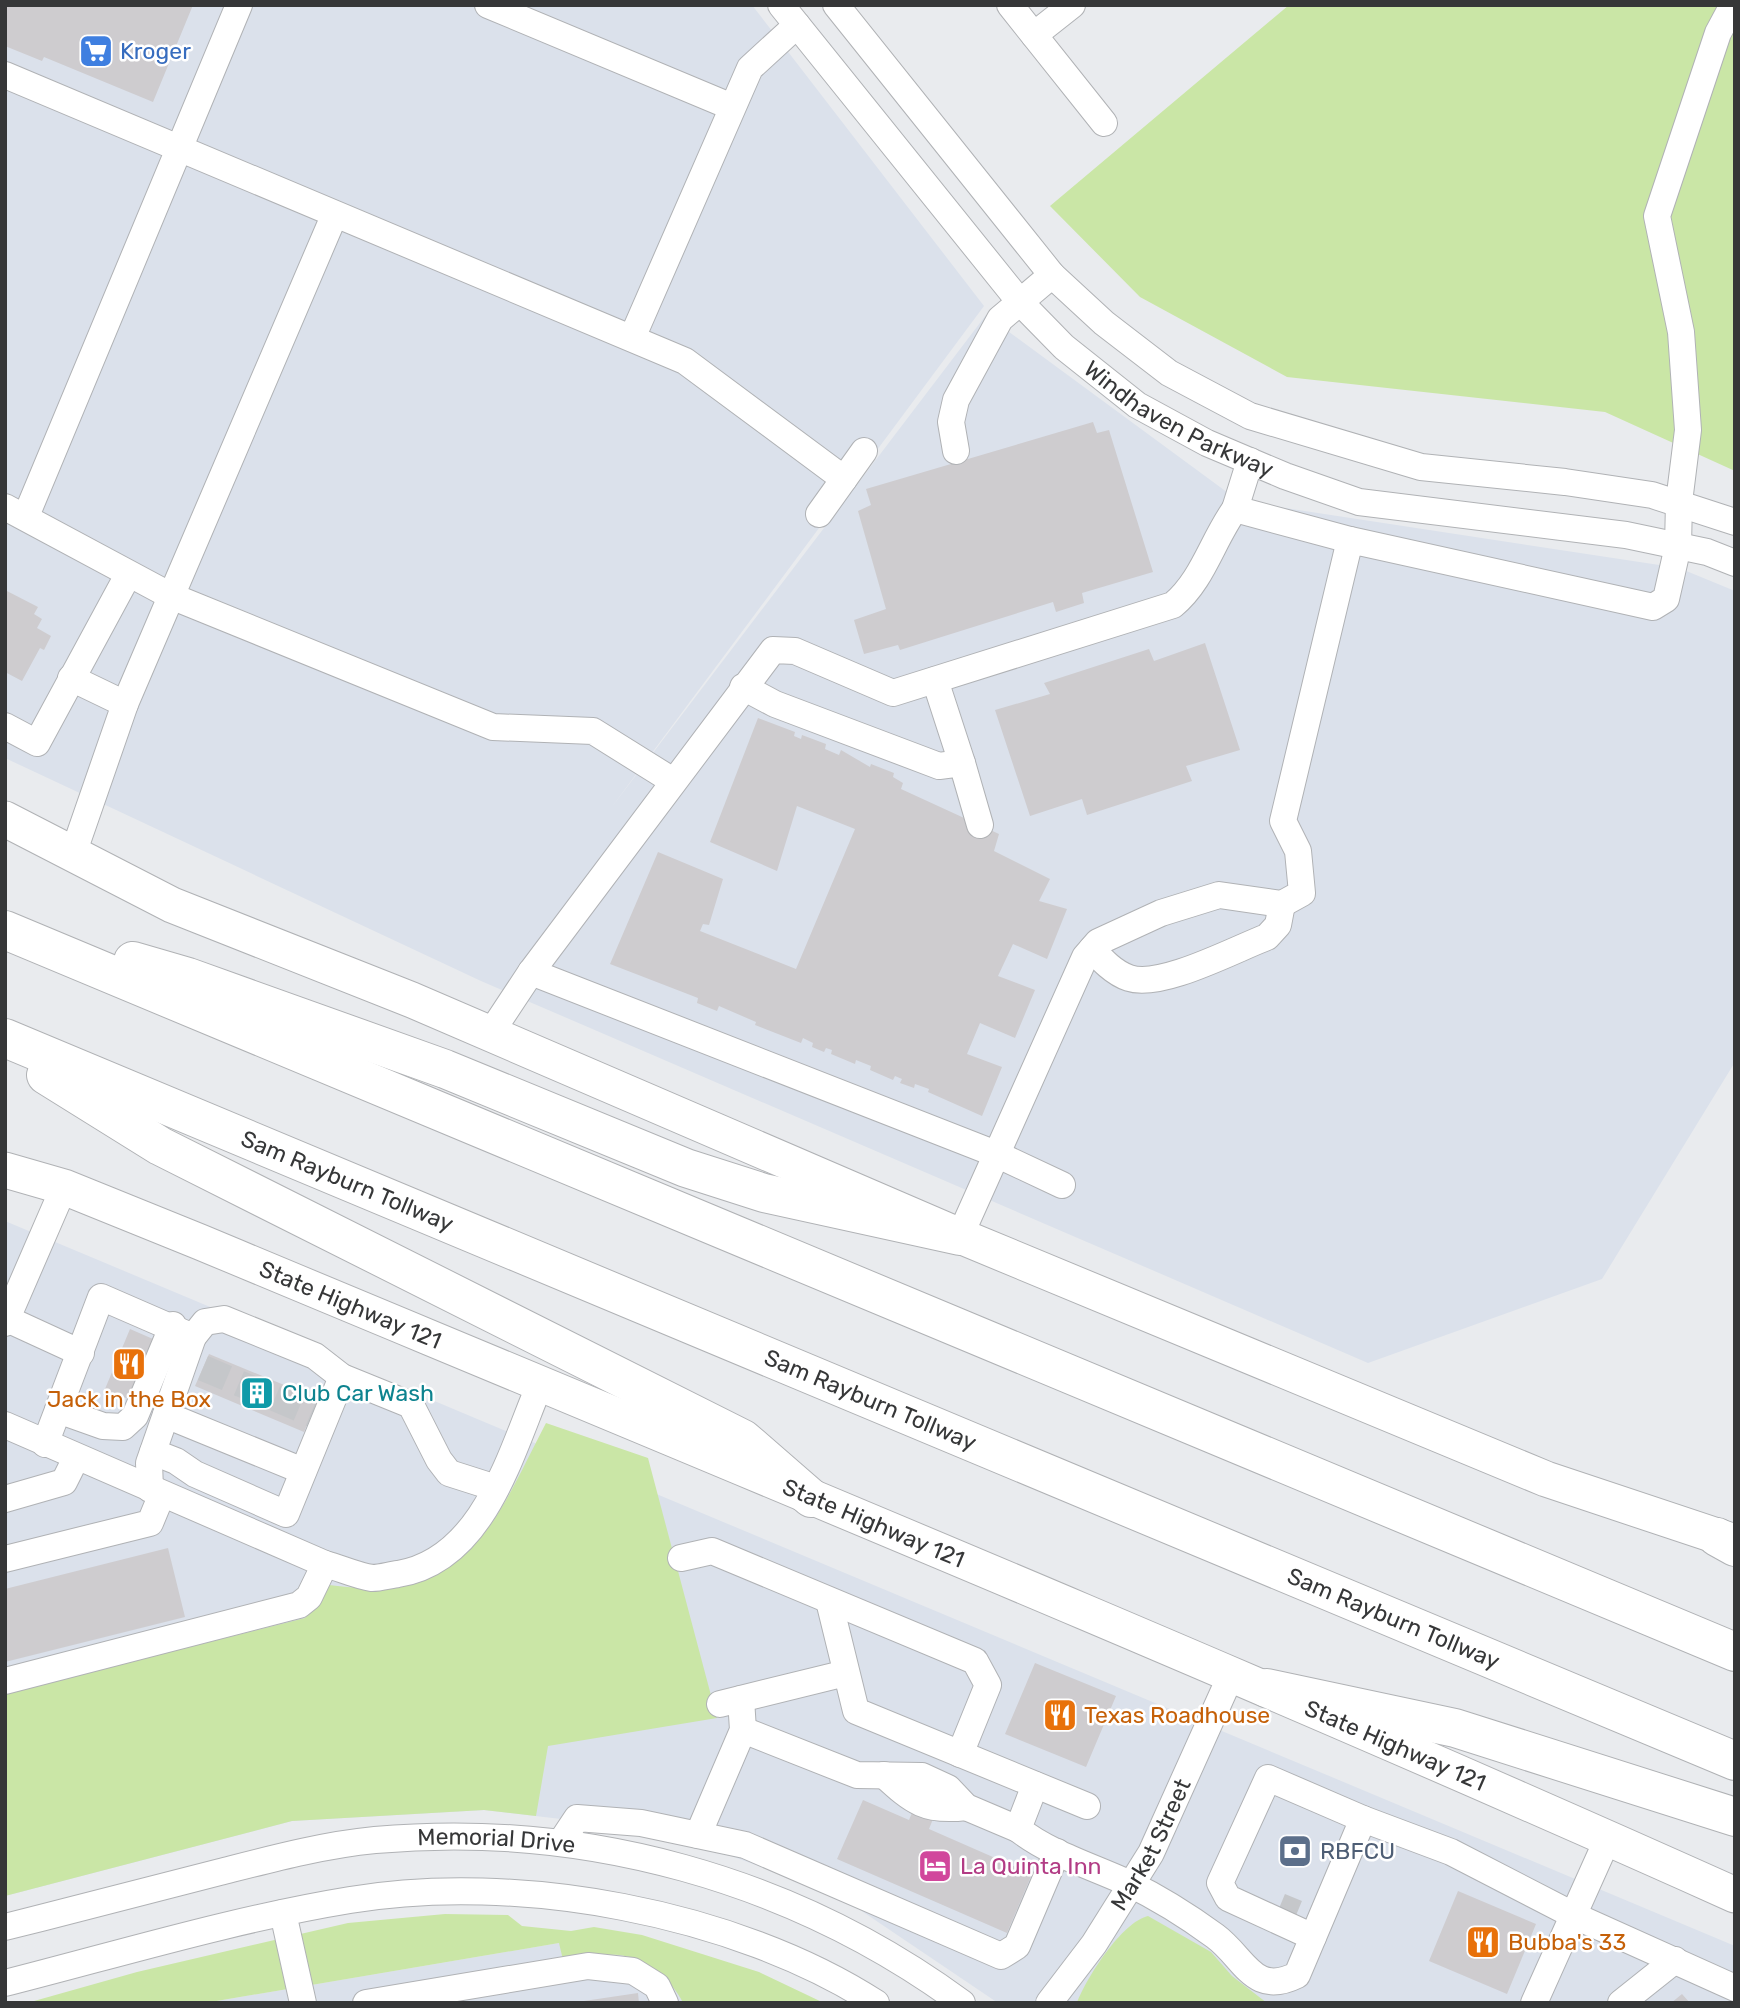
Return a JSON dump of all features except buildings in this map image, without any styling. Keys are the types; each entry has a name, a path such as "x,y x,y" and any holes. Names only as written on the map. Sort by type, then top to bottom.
{"highway":[{"path":"5,924 188,977 407,1055 687,1168 764,1193 960,1236"},
{"path":"5,930 1735,1653"},
{"name":"Sam Rayburn Tollway","path":"5,1038 1735,1761"},
{"path":"5,1051 160,1146 743,1438 811,1498"},
{"path":"1267,1688 1455,1728 1735,1817"}],"main road":[{"path":"5,819 172,905 490,1034 960,1236 1546,1479 1729,1542"},
{"name":"State Highway 121","path":"5,1170 64,1186 1267,1688 1735,1895"}],"street":[{"path":"239,5 181,149 15,512 128,575 172,596 493,727 593,731 673,781"},
{"path":"488,5 732,107"},
{"name":"Windhaven Parkway","path":"836,5 1052,275 1104,323 1169,373 1250,416 1421,467 1565,482 1679,502 1735,522"},
{"path":"1010,5 1104,123"},
{"path":"1034,35 1072,5"},
{"path":"1235,509 1350,540 1653,607 1666,599 1678,546 1679,502 1688,430 1681,332 1657,216 1718,33 1733,5"},
{"path":"632,338 750,68 789,15"},
{"name":"Windhaven Parkway","path":"789,15 1020,302 1064,347 1137,405 1207,443 1359,502 1626,535 1707,552 1735,563"},
{"path":"5,75 334,216 685,361 844,479"},
{"path":"73,854 125,704 334,216"},
{"path":"956,451 951,422 956,400 1000,319 1052,275"},
{"path":"819,513 864,451"},
{"path":"490,1034 531,972 773,650 795,651 893,693 1173,605 1191,590 1219,531 1235,509 1250,461"},
{"path":"960,1236 1084,957 1098,942 1161,913 1219,895 1282,904 1302,893 1298,851 1283,821 1350,540"},
{"path":"5,726 37,743 128,575"},
{"path":"71,678 125,704"},
{"path":"935,680 980,825"},
{"path":"743,687 775,704 939,766 962,763"},
{"path":"1092,949 1107,965 1129,978 1154,981 1267,937 1278,925 1282,904"},
{"path":"531,972 996,1154 1062,1185"},
{"path":"64,1186 17,1263 6,1321 81,1353"},
{"path":"45,1444 101,1297 189,1347"},
{"path":"58,1410 103,1426 122,1427 135,1416 205,1322 224,1319 315,1356 342,1377 411,1405 439,1460 449,1473 496,1488"},
{"path":"5,1559 150,1523 156,1491 149,1463 189,1347"},
{"path":"153,1452 176,1461 195,1474 286,1514 303,1471 318,1416 342,1377"},
{"path":"5,1426 325,1564 372,1578 408,1572 438,1559 469,1532 496,1488 540,1384"},
{"path":"166,1415 303,1471"},
{"path":"5,1499 64,1482 76,1458"},
{"path":"681,1558 712,1551 975,1661 988,1685 960,1754"},
{"path":"5,1681 299,1605 309,1597 325,1564"},
{"path":"829,1601 856,1711 1087,1807"},
{"path":"846,1673 730,1702 743,1730 857,1776 922,1776 948,1788 966,1807 1018,1829 1034,1841 1132,1885 1216,1937 1259,1980 1281,1993 1297,1975 1290,1920 1363,1819"},
{"name":"Market Street","path":"1049,2003 1094,1944 1151,1853 1231,1673"},
{"path":"698,1835 743,1730"},
{"path":"1290,1920 1228,1898 1220,1883 1268,1777 1363,1819 1451,1852 1575,1916 1735,1988"},
{"path":"1018,1829 1035,1785"},
{"path":"561,1842 577,1818 641,1823 745,1845 1001,1956 1017,1946 1057,1852"},
{"name":"Memorial Drive","path":"5,1927 292,1854 374,1840 480,1835 561,1842 653,1858 742,1885 845,1929 962,2003"},
{"path":"1534,2003 1608,1838"},
{"path":"5,1983 283,1913 353,1899 444,1892 515,1894 582,1900 649,1912 780,1954 847,1984 876,2003"},
{"path":"283,1913 303,2003"},
{"path":"1621,2003 1675,1960"},
{"path":"366,2003 588,1966 633,1971 657,1986 666,2003"}],"shaded area":[{"path":"5,5 752,5 984,306 611,808 986,315 1239,501 1679,568 1735,591 1735,1062 1602,1279 1368,1363 481,981 5,758"},
{"path":"5,1221 1735,1946 1735,2003 998,2003 838,1895 663,1831 484,1810 292,1821 5,1896"},
{"path":"559,1943 589,1957 620,1955 643,1963 677,1988 683,2003 205,2003"}],"green space":[{"path":"1289,5 1735,5 1735,471 1605,412 1287,377 1140,297 1050,206"},
{"path":"546,1423 648,1458 717,1718 548,1746 536,1816 484,1810 292,1821 5,1896 5,1693 305,1618 329,1585 376,1588 414,1583 444,1570 469,1551 490,1526"},
{"path":"445,1914 508,1915 522,1926 571,1931 594,1927 642,1935 759,1972 824,2003 683,2003 672,1986 657,1971 638,1960 612,1955 563,1960 559,1943 205,2003 27,2003 137,1972 348,1923"},
{"path":"1148,1916 1211,1952 1232,1976 1267,2003 1077,2003 1106,1952 1127,1928"}],"tunnel":[{"path":"203,1368 312,1414"},
{"path":"1280,1906 1297,1913"}],"place":[{"name":"Kroger","path":"96,51"},
{"name":"Jack in the Box","path":"129,1364"},
{"name":"Club Car Wash","path":"257,1393"},
{"name":"Texas Roadhouse","path":"1060,1715"},
{"name":"RBFCU","path":"1295,1851"},
{"name":"La Quinta Inn","path":"935,1866"},
{"name":"Bubba's 33","path":"1483,1942"}]}
